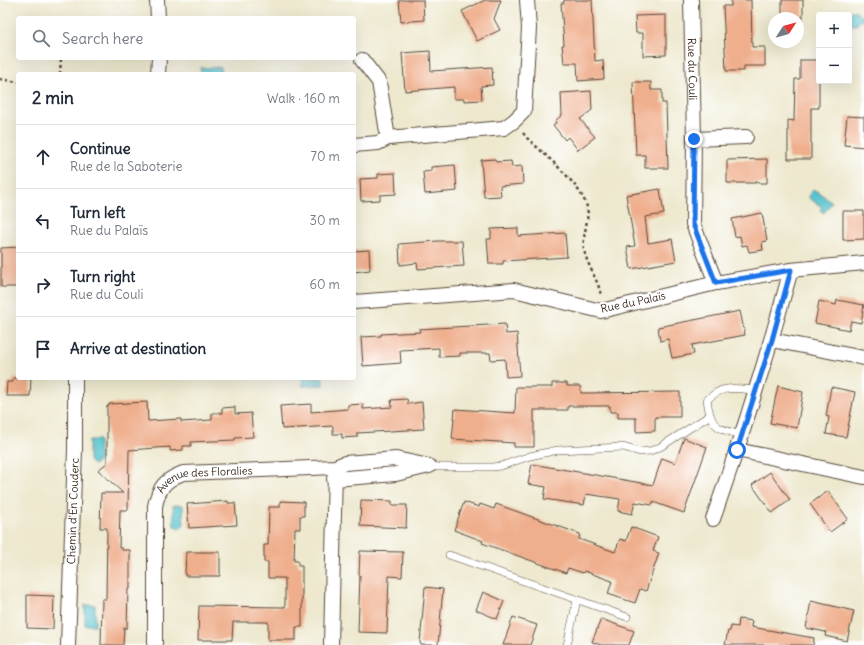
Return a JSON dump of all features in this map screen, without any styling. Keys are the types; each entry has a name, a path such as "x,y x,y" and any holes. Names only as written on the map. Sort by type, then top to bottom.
{"street":[{"path":"157,0 158,16"},
{"path":"356,145 378,143 388,138 504,128 514,121 524,111 529,28 527,0"},
{"name":"Rue du Couli","path":"692,0 694,139 693,224 716,283"},
{"path":"158,72 159,60"},
{"path":"362,60 379,82 388,138"},
{"path":"694,139 746,137"},
{"name":"Rue du Palaïs","path":"356,302 514,290 601,311 716,283 791,270 864,263"},
{"path":"713,519 742,435 772,340 791,270"},
{"path":"772,340 864,358"},
{"name":"Chemin d'En Couderc","path":"68,645 75,450 75,380"},
{"path":"737,450 864,477"},
{"name":"Avenue des Floralies","path":"155,645 155,506 157,494 162,485 172,478 183,474 396,474 429,466"},
{"path":"331,645 334,473"}],"lane":[{"path":"742,435 723,430 713,423 707,400 715,392 725,388 756,390"},
{"path":"429,466 492,468 530,456 558,450 623,447 640,452 650,451 660,447 710,416"},
{"path":"449,555 627,617"},
{"path":"567,645 578,600"}],"path":[{"path":"60,72 61,60"},
{"path":"0,79 16,82"},
{"path":"514,121 527,138 568,178 581,193 588,208 584,248 588,263 601,294 601,311"}],"water":[{"path":"857,11 859,15 863,16 863,21 859,21 856,25 852,25 852,12 836,12"},
{"path":"221,67 222,72 201,72 200,68"},
{"path":"813,190 832,202 824,213 820,210 822,207 808,196"},
{"path":"302,380 323,380 323,385 303,386"},
{"path":"89,440 99,440 99,461 94,465 89,461"},
{"path":"173,505 183,505 184,525 180,529 174,526"},
{"path":"85,605 95,605 95,625 85,625"}],"building":[{"path":"399,0 423,0 424,20 401,22"},
{"path":"485,0 501,0 494,19 500,30 477,41 462,11"},
{"path":"564,0 592,0 595,61 603,60 604,79 578,81 577,63 564,63 561,3 564,3"},
{"path":"731,0 751,0 752,47 765,47 765,66 744,66 744,71 726,71 723,6 731,6"},
{"path":"782,0 803,0 803,12 782,12"},
{"path":"666,15 666,55 643,56 643,33 636,33 635,16"},
{"path":"430,51 431,71 492,67 493,85 481,86 482,100 464,101 464,99 454,99 454,87 405,91 402,53"},
{"path":"800,60 816,60 816,84 819,84 819,108 811,108 811,159 788,159 788,120 794,121 795,79 800,79"},
{"path":"633,82 651,82 651,90 662,90 662,103 666,103 668,168 645,168 645,155 636,155"},
{"path":"591,91 592,110 580,119 595,137 578,150 568,137 565,140 553,125 562,115 561,93"},
{"path":"847,116 864,117 864,147 844,145"},
{"path":"495,159 496,162 511,161 512,167 522,166 523,184 500,186 501,196 484,197 481,160"},
{"path":"767,159 767,183 758,183 756,181 756,183 727,183 727,160"},
{"path":"455,165 457,191 425,194 423,172 431,171 431,167"},
{"path":"395,173 396,194 380,195 380,200 361,201 360,179 378,178 378,174"},
{"path":"660,189 664,214 645,217 648,243 672,239 676,261 631,269 627,247 635,246 626,195"},
{"path":"843,211 864,211 864,239 843,240"},
{"path":"762,213 767,241 762,242 763,250 749,252 747,245 742,246 740,236 735,237 732,219"},
{"path":"518,228 518,236 565,233 567,257 503,261 503,264 489,264 487,239 491,239 491,229"},
{"path":"462,241 464,266 418,269 417,263 400,265 399,244"},
{"path":"16,247 16,287 1,287 1,248"},
{"path":"369,250 370,270 356,272 356,251"},
{"path":"837,300 864,305 861,323 851,321 849,330 815,323 819,301 836,305"},
{"path":"740,311 745,335 692,345 694,354 672,358 668,339 660,341 658,327"},
{"path":"505,324 506,334 517,333 520,376 506,377 505,359 491,360 490,353 460,353 460,356 439,357 439,348 400,350 401,363 363,366 361,337 381,336 381,334 420,332 419,329"},
{"path":"13,378 16,378 16,380 31,380 30,396 6,396 7,382 13,382"},
{"path":"552,383 567,383 567,386 580,386 581,393 680,392 680,417 655,417 655,431 636,432 636,418 618,418 618,412 610,412 610,406 568,406 568,410 534,410 534,447 514,447 514,443 452,439 455,409 515,413 516,387 552,387"},
{"path":"778,386 803,392 797,428 770,423"},
{"path":"831,387 855,392 846,437 826,434 829,417 826,416"},
{"path":"407,399 408,404 422,402 424,429 357,433 357,437 342,438 342,434 333,434 333,426 282,429 280,406 311,404 311,412 348,409 348,405 363,404 363,409 392,407 391,400"},
{"path":"147,402 148,421 181,419 181,422 212,420 212,413 222,413 222,408 235,407 235,414 251,413 253,437 235,438 235,440 191,442 191,446 183,446 183,450 170,451 170,447 129,450 128,510 120,510 119,548 122,548 122,550 130,550 130,589 128,589 127,628 124,628 123,645 101,645 102,599 106,599 107,528 100,528 101,493 123,493 98,470 107,463 107,406 109,406 109,404"},
{"path":"684,438 707,447 684,513 653,502 652,505 635,502 632,514 618,511 620,499 586,494 584,505 544,499 546,487 528,484 532,464 653,485 662,458 675,463"},
{"path":"770,472 790,500 772,513 752,485"},
{"path":"828,491 848,519 830,532 810,504"},
{"path":"361,500 392,501 392,505 407,505 406,528 360,526"},
{"path":"228,501 228,503 235,503 237,525 189,528 187,504"},
{"path":"280,501 304,502 304,516 300,516 300,529 295,529 294,561 298,561 298,566 302,566 302,627 296,627 296,640 268,640 268,622 233,622 232,640 198,640 199,606 285,607 285,578 268,578 268,562 264,562 264,545 268,545 269,507 280,507"},
{"path":"464,502 479,507 480,504 494,509 496,504 580,534 579,539 615,552 620,539 626,541 631,527 658,537 653,551 659,553 646,591 640,589 635,603 608,594 612,581 584,571 583,573 568,568 566,573 482,543 483,541 454,530"},
{"path":"360,551 403,552 402,577 389,576 387,633 358,632"},
{"path":"186,552 220,552 220,576 185,576"},
{"path":"425,587 443,589 438,645 421,645 420,643"},
{"path":"483,592 504,601 497,619 476,610"},
{"path":"27,595 54,596 53,629 27,628"},
{"path":"811,601 854,611 847,641 825,636 826,632 806,628"},
{"path":"513,617 537,625 530,645 503,645"},
{"path":"601,619 634,631 629,645 601,645 592,642"},
{"path":"739,619 752,621 751,627 814,638 813,645 725,645 728,631 730,631 731,626 738,627"}],"route":[{"path":"694,139 693,224 716,283 791,270 772,340 737,450"}]}
